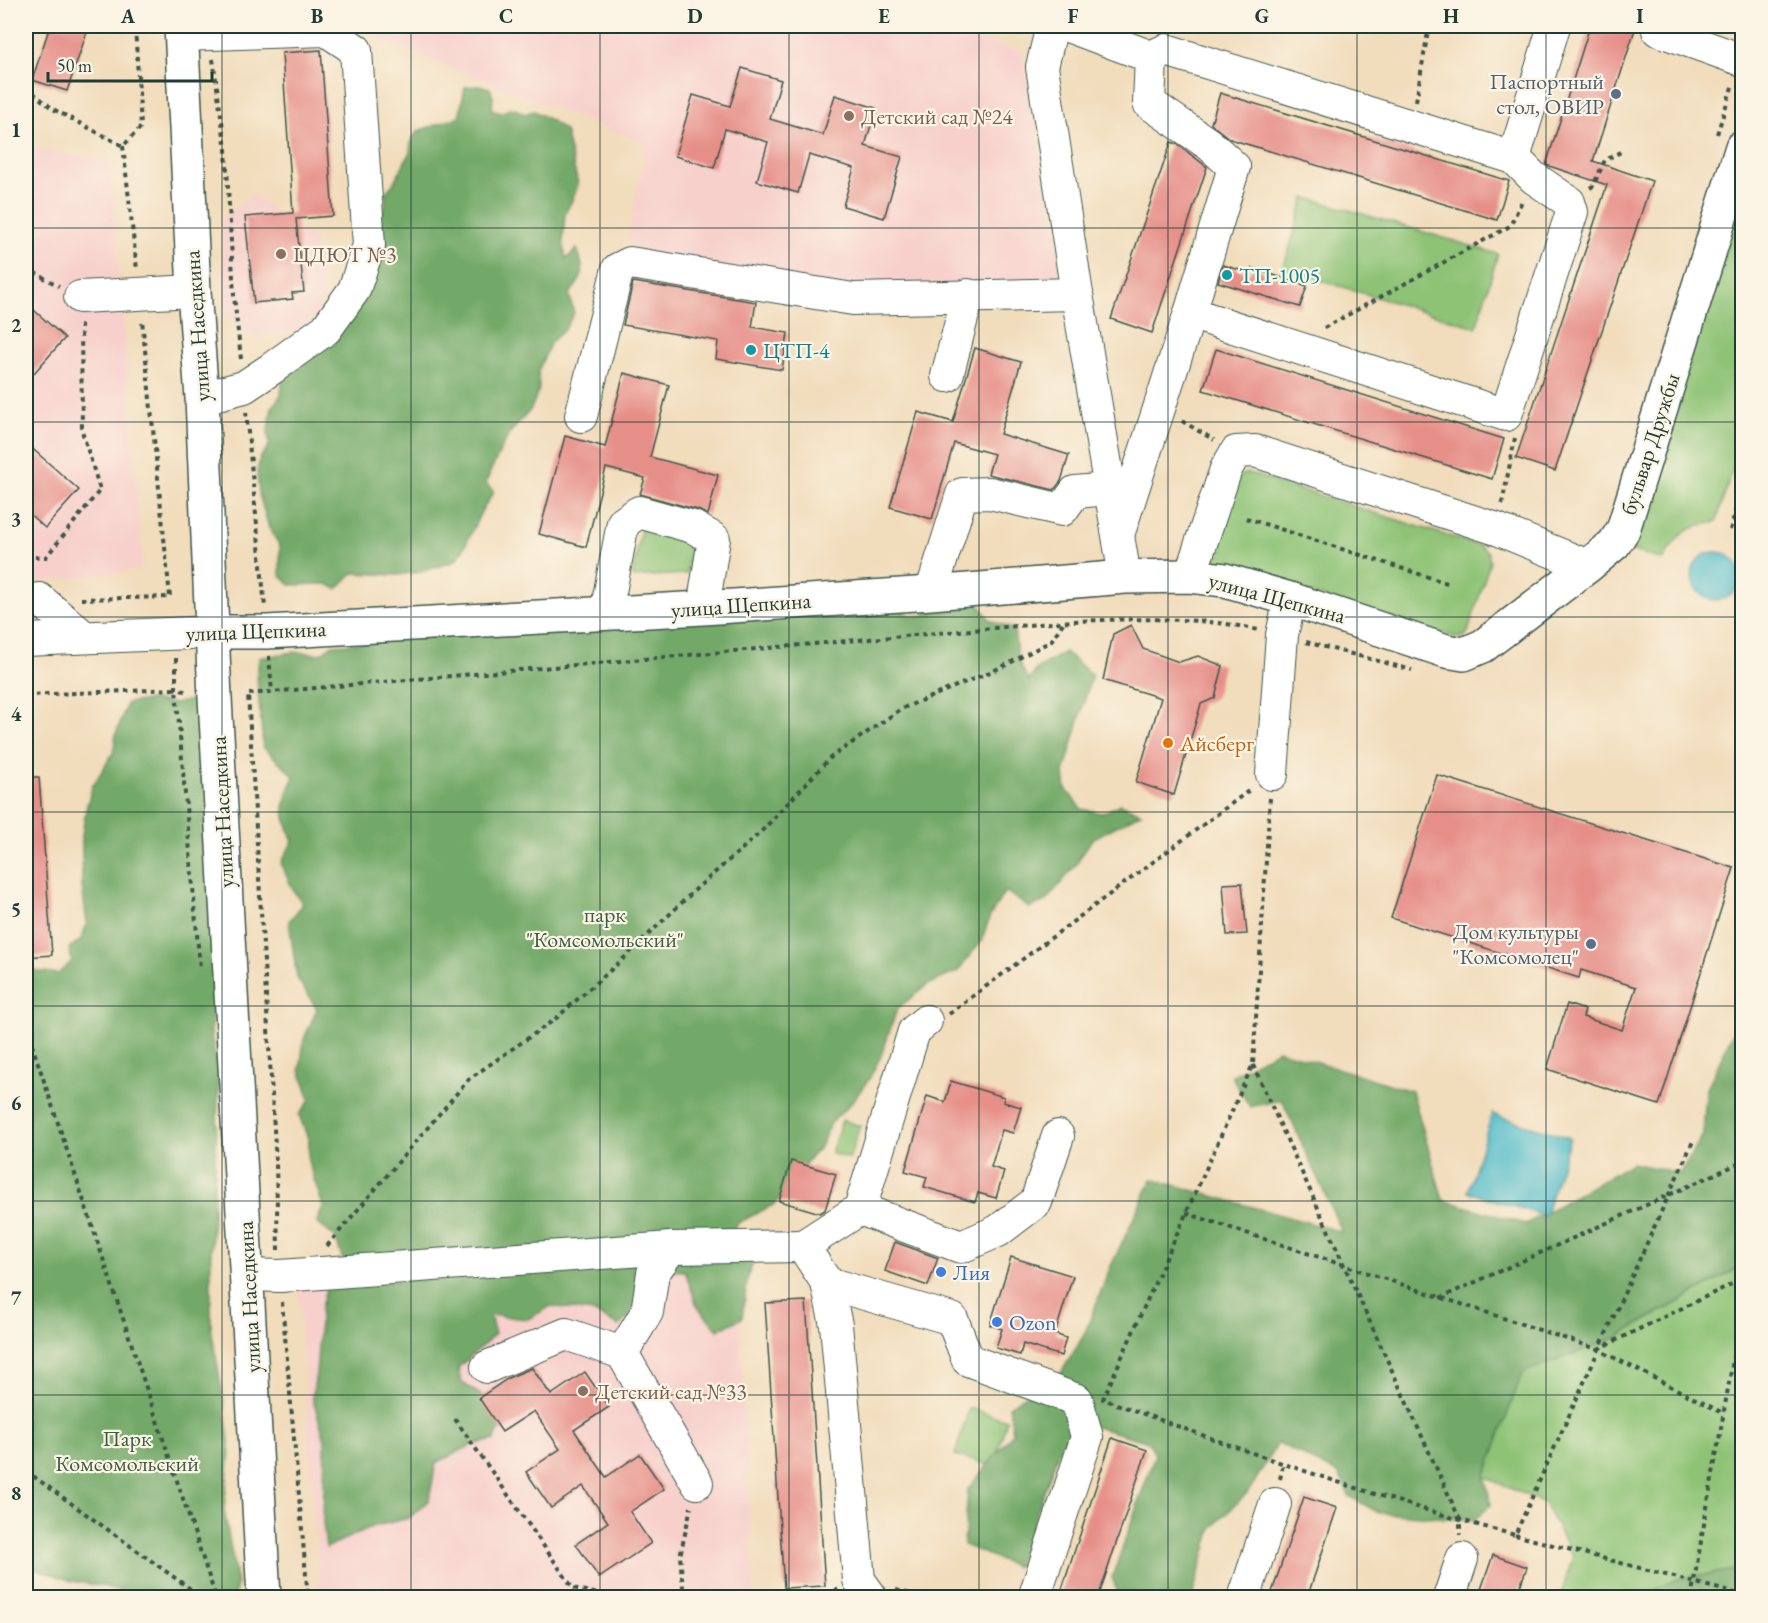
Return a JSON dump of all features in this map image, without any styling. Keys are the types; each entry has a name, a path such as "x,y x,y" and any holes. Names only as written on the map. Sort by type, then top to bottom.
{"main road":[{"name":"улица Наседкина","path":"181,30 264,1598"},
{"name":"бульвар Дружбы","path":"1446,651 1464,654 1484,646 1588,566 1614,544 1623,530 1743,147"},
{"name":"улица Щепкина","path":"214,632 267,632 703,608 931,593 1125,576 1190,576 1225,580 1290,599 1446,651"}],"street":[{"path":"1052,26 1042,67 1042,113 1077,294 1125,576"},
{"path":"1068,26 1164,44 1412,125 1524,168 1569,202 1572,212 1506,415 1191,313"},
{"path":"1524,168 1554,26"},
{"path":"1660,26 1658,30 1743,60"},
{"path":"181,30 326,30 356,50 369,245 354,290 326,329 244,387 202,398"},
{"path":"1117,538 1191,313 1234,168 1210,145 1149,103 1164,44"},
{"path":"581,416 618,269 630,263 853,299 1077,294"},
{"path":"80,297 140,292 194,291"},
{"path":"947,376 968,295"},
{"path":"1190,576 1226,469 1236,452 1255,452 1497,529 1588,566"},
{"path":"931,593 962,494 990,493 1062,510 1076,492 1109,489"},
{"path":"606,613 623,523 639,512 693,527 714,539 703,608"},
{"path":"1272,774 1282,635 1290,599"},
{"path":"32,600 83,636"},
{"name":"улица Щепкина","path":"26,640 214,632"},
{"path":"248,1275 280,1275 671,1248 803,1246 860,1209 914,1031 938,1018"},
{"path":"860,1209 961,1247 998,1231 1036,1202 1058,1136"},
{"path":"803,1246 827,1283 836,1325 860,1580 872,1598"},
{"path":"622,1353 647,1312 653,1273 671,1248"},
{"path":"827,1283 952,1319 968,1360 1077,1400 1087,1437 1034,1598"},
{"path":"487,1366 566,1334 622,1353 697,1483"},
{"path":"1244,1598 1275,1504"},
{"path":"1449,1598 1462,1560"}],"path":[{"path":"123,146 141,127 135,26"},
{"path":"1412,125 1429,26"},
{"path":"26,87 53,108 123,146"},
{"path":"32,600 170,597 123,146"},
{"path":"1569,202 1593,186 1605,160 1621,152"},
{"path":"1292,346 1510,226 1524,168"},
{"path":"26,268 80,297 82,431 100,490 46,557 26,557"},
{"path":"1159,408 1236,452"},
{"path":"1497,529 1515,438 1506,415"},
{"path":"1730,530 1743,489"},
{"path":"1246,518 1450,584"},
{"path":"308,1598 280,1275 276,1163 249,694 1064,622 1143,619 1240,625 1417,672"},
{"path":"325,1249 469,1079 554,1020 614,967 696,889 760,833 830,758 901,709 1002,668 1051,641 1064,622"},
{"path":"26,695 176,689 201,975"},
{"path":"938,1018 1272,774"},
{"path":"1272,774 1253,1064 1103,1399 1283,1465 1460,1520 1743,1595"},
{"path":"26,1027 216,1598"},
{"path":"1253,1064 1460,1520 1462,1560"},
{"path":"1515,1534 1694,1139"},
{"path":"1440,1298 1743,1162"},
{"path":"1186,1214 1597,1349 1723,1413"},
{"path":"1597,1349 1743,1279"},
{"path":"1691,1598 1692,1582 1743,1309"},
{"path":"455,1419 573,1588 615,1598"},
{"path":"26,1472 203,1598"},
{"path":"684,1598 680,1556 697,1483"}],"shaded area":[{"path":"345,26 958,26 967,37 1022,51 1066,285 846,288 672,263 627,242 647,144"},
{"path":"26,148 110,161 143,569 36,582 26,593"},
{"path":"253,194 315,241 324,300 310,327 256,336 226,316 221,219"},
{"path":"737,1270 754,1597 320,1597 298,1281"}],"green space":[{"path":"465,87 490,88 493,97 492,109 500,113 513,108 525,114 534,111 565,131 578,184 565,214 563,241 566,259 577,249 582,263 581,278 569,294 574,313 565,329 551,342 538,371 539,389 531,409 509,434 491,470 486,483 494,492 455,561 421,572 396,575 353,573 337,589 327,584 290,585 280,575 280,546 269,528 259,494 257,473 260,458 269,446 268,429 272,407 281,395 284,364 304,350 376,220 385,208 386,192 393,184 410,152 411,140 418,131 459,117"},
{"path":"1742,184 1742,440 1716,522 1697,526 1684,533 1663,560 1630,550"},
{"path":"1305,197 1498,254 1476,327 1283,269"},
{"path":"1248,473 1480,546 1488,552 1490,562 1468,632 1464,637 1458,638 1210,563 1229,479"},
{"path":"641,529 694,539 686,574 632,577"},
{"name":"парк \"Комсомольский\"","path":"968,588 990,620 1014,629 1018,660 1029,681 1036,669 1065,652 1092,675 1064,773 1066,789 1081,809 1102,813 1121,804 1141,813 1092,839 1075,866 1046,901 1029,908 1005,891 990,916 982,940 957,972 927,985 897,1009 881,1056 869,1079 852,1102 831,1123 819,1149 775,1204 736,1224 733,1235 343,1260 335,1237 317,1223 323,1206 308,1161 309,1141 299,1115 310,1100 300,1070 304,1039 317,1009 297,978 289,921 303,904 293,890 281,863 293,841 284,815 284,808 294,776 263,747 257,677 259,658 293,652 320,654 333,645 871,602 879,615 894,606 912,616 925,615 931,601"},
{"name":"Парк Комсомольский","path":"152,700 175,704 190,700 213,712 206,790 206,840 217,936 211,1034 219,1078 211,1257 211,1328 230,1449 224,1509 237,1584 234,1597 171,1597 123,1592 72,1581 33,1568 26,1569 26,965 36,971 58,974 72,961 69,948 80,941 87,924 82,885 82,836 92,787 113,753 116,734 127,703"},
{"path":"1742,1013 1742,1266 1611,1340 1522,1373 1485,1477 1491,1505 1474,1520 1379,1513 1349,1496 1339,1474 1278,1443 1249,1491 1212,1528 1192,1597 1119,1597 1112,1577 1155,1455 1149,1442 1081,1423 1061,1445 1017,1567 964,1545 968,1489 1013,1433 1009,1406 1061,1373 1084,1335 1110,1268 1152,1179 1342,1232 1282,1100 1250,1107 1231,1076 1278,1050 1412,1091 1443,1200 1526,1224 1632,1163 1680,1173 1703,1135 1706,1091"},
{"path":"842,1120 860,1126 849,1159 831,1153"},
{"path":"756,1253 748,1277 742,1318 718,1330 697,1306 685,1271 652,1270 643,1302 619,1326 593,1312 551,1306 528,1319 490,1315 495,1334 458,1368 461,1382 492,1402 506,1418 494,1440 472,1445 436,1463 429,1500 409,1518 371,1527 326,1548 323,1522 325,1440 312,1397 321,1307 327,1286"},
{"path":"1742,1266 1742,1597 1560,1597 1573,1557 1544,1503 1485,1477 1522,1373 1611,1340"},
{"path":"969,1408 1007,1420 993,1466 955,1455"},
{"path":"1742,1569 1742,1597 1640,1597 1680,1578"}],"water":[{"path":"1711,552 1721,552 1733,559 1740,571 1740,581 1733,593 1721,600 1711,600 1696,589 1692,581 1692,571 1703,556"},
{"path":"1492,1114 1570,1138 1545,1216 1468,1192"}],"building":[{"path":"50,26 89,26 67,91 32,80"},
{"path":"1590,26 1636,26 1593,161 1652,181 1555,471 1516,458 1607,185 1546,165"},
{"path":"321,50 333,216 296,219 304,292 292,293 293,299 254,303 245,217 293,213 282,53"},
{"path":"742,68 781,80 770,119 823,135 835,95 876,108 865,146 902,157 884,218 843,206 854,168 809,155 798,193 757,181 768,142 725,129 714,168 675,156 693,95 730,106"},
{"path":"1220,93 1509,181 1497,220 1230,139 1211,124"},
{"path":"1171,142 1207,167 1152,333 1111,319"},
{"path":"1223,265 1250,273 1252,268 1307,286 1300,307 1218,282"},
{"path":"633,282 756,302 752,327 788,333 782,370 716,359 718,341 623,325"},
{"path":"26,303 65,338 26,382"},
{"path":"975,348 1021,362 1000,434 1069,455 1061,481 1054,490 988,474 994,454 954,443 932,519 890,507 918,412 953,422"},
{"path":"1216,349 1504,439 1492,479 1203,390"},
{"path":"624,373 669,385 650,457 718,475 708,515 698,510 640,494 645,478 606,468 586,547 539,534 565,436 605,447"},
{"path":"26,443 79,490 45,528 26,511"},
{"name":"Айсберг","path":"1131,625 1143,649 1179,662 1198,656 1223,666 1215,698 1201,704 1174,795 1136,782 1161,698 1103,680 1113,634"},
{"name":"Дом культуры \"Комсомолец\"","path":"1437,775 1734,868 1659,1105 1547,1069 1567,1004 1585,1010 1583,1017 1622,1030 1636,987 1581,970 1579,978 1391,918"},
{"path":"26,777 39,777 52,955 26,957"},
{"path":"1242,883 1247,934 1227,935 1223,884"},
{"path":"951,1081 1004,1097 1003,1102 1021,1107 1013,1133 1002,1130 991,1167 1004,1171 996,1198 978,1193 975,1202 924,1187 927,1177 905,1171 927,1096 945,1102"},
{"path":"791,1161 836,1174 825,1210 820,1213 779,1201"},
{"path":"895,1242 938,1258 928,1286 885,1271"},
{"path":"1011,1257 1073,1276 1055,1334 1066,1338 1061,1356 1023,1344 1020,1355 996,1348 1002,1329 990,1325"},
{"path":"806,1301 825,1586 784,1588 765,1303"},
{"path":"532,1368 551,1395 585,1372 609,1407 574,1430 606,1477 640,1454 664,1489 630,1512 651,1543 599,1578 576,1544 608,1522 583,1486 551,1508 526,1472 560,1449 534,1411 502,1432 479,1398 510,1377"},
{"path":"1112,1438 1147,1450 1098,1598 1059,1598"},
{"path":"1304,1497 1337,1508 1307,1598 1270,1598"},
{"path":"1493,1555 1527,1567 1516,1598 1478,1598"}],"place":[{"name":"Паспортный стол, ОВИР","path":"1616,94"},
{"name":"Детский сад №24","path":"849,116"},
{"name":"ЦДЮТ №3","path":"281,254"},
{"name":"ТП-1005","path":"1227,275"},
{"name":"ЦТП-4","path":"751,350"},
{"name":"Айсберг","path":"1168,743"},
{"name":"Дом культуры \"Комсомолец\"","path":"1591,944"},
{"name":"Лия","path":"941,1272"},
{"name":"Ozon","path":"997,1322"},
{"name":"Детский сад №33","path":"583,1391"}]}
